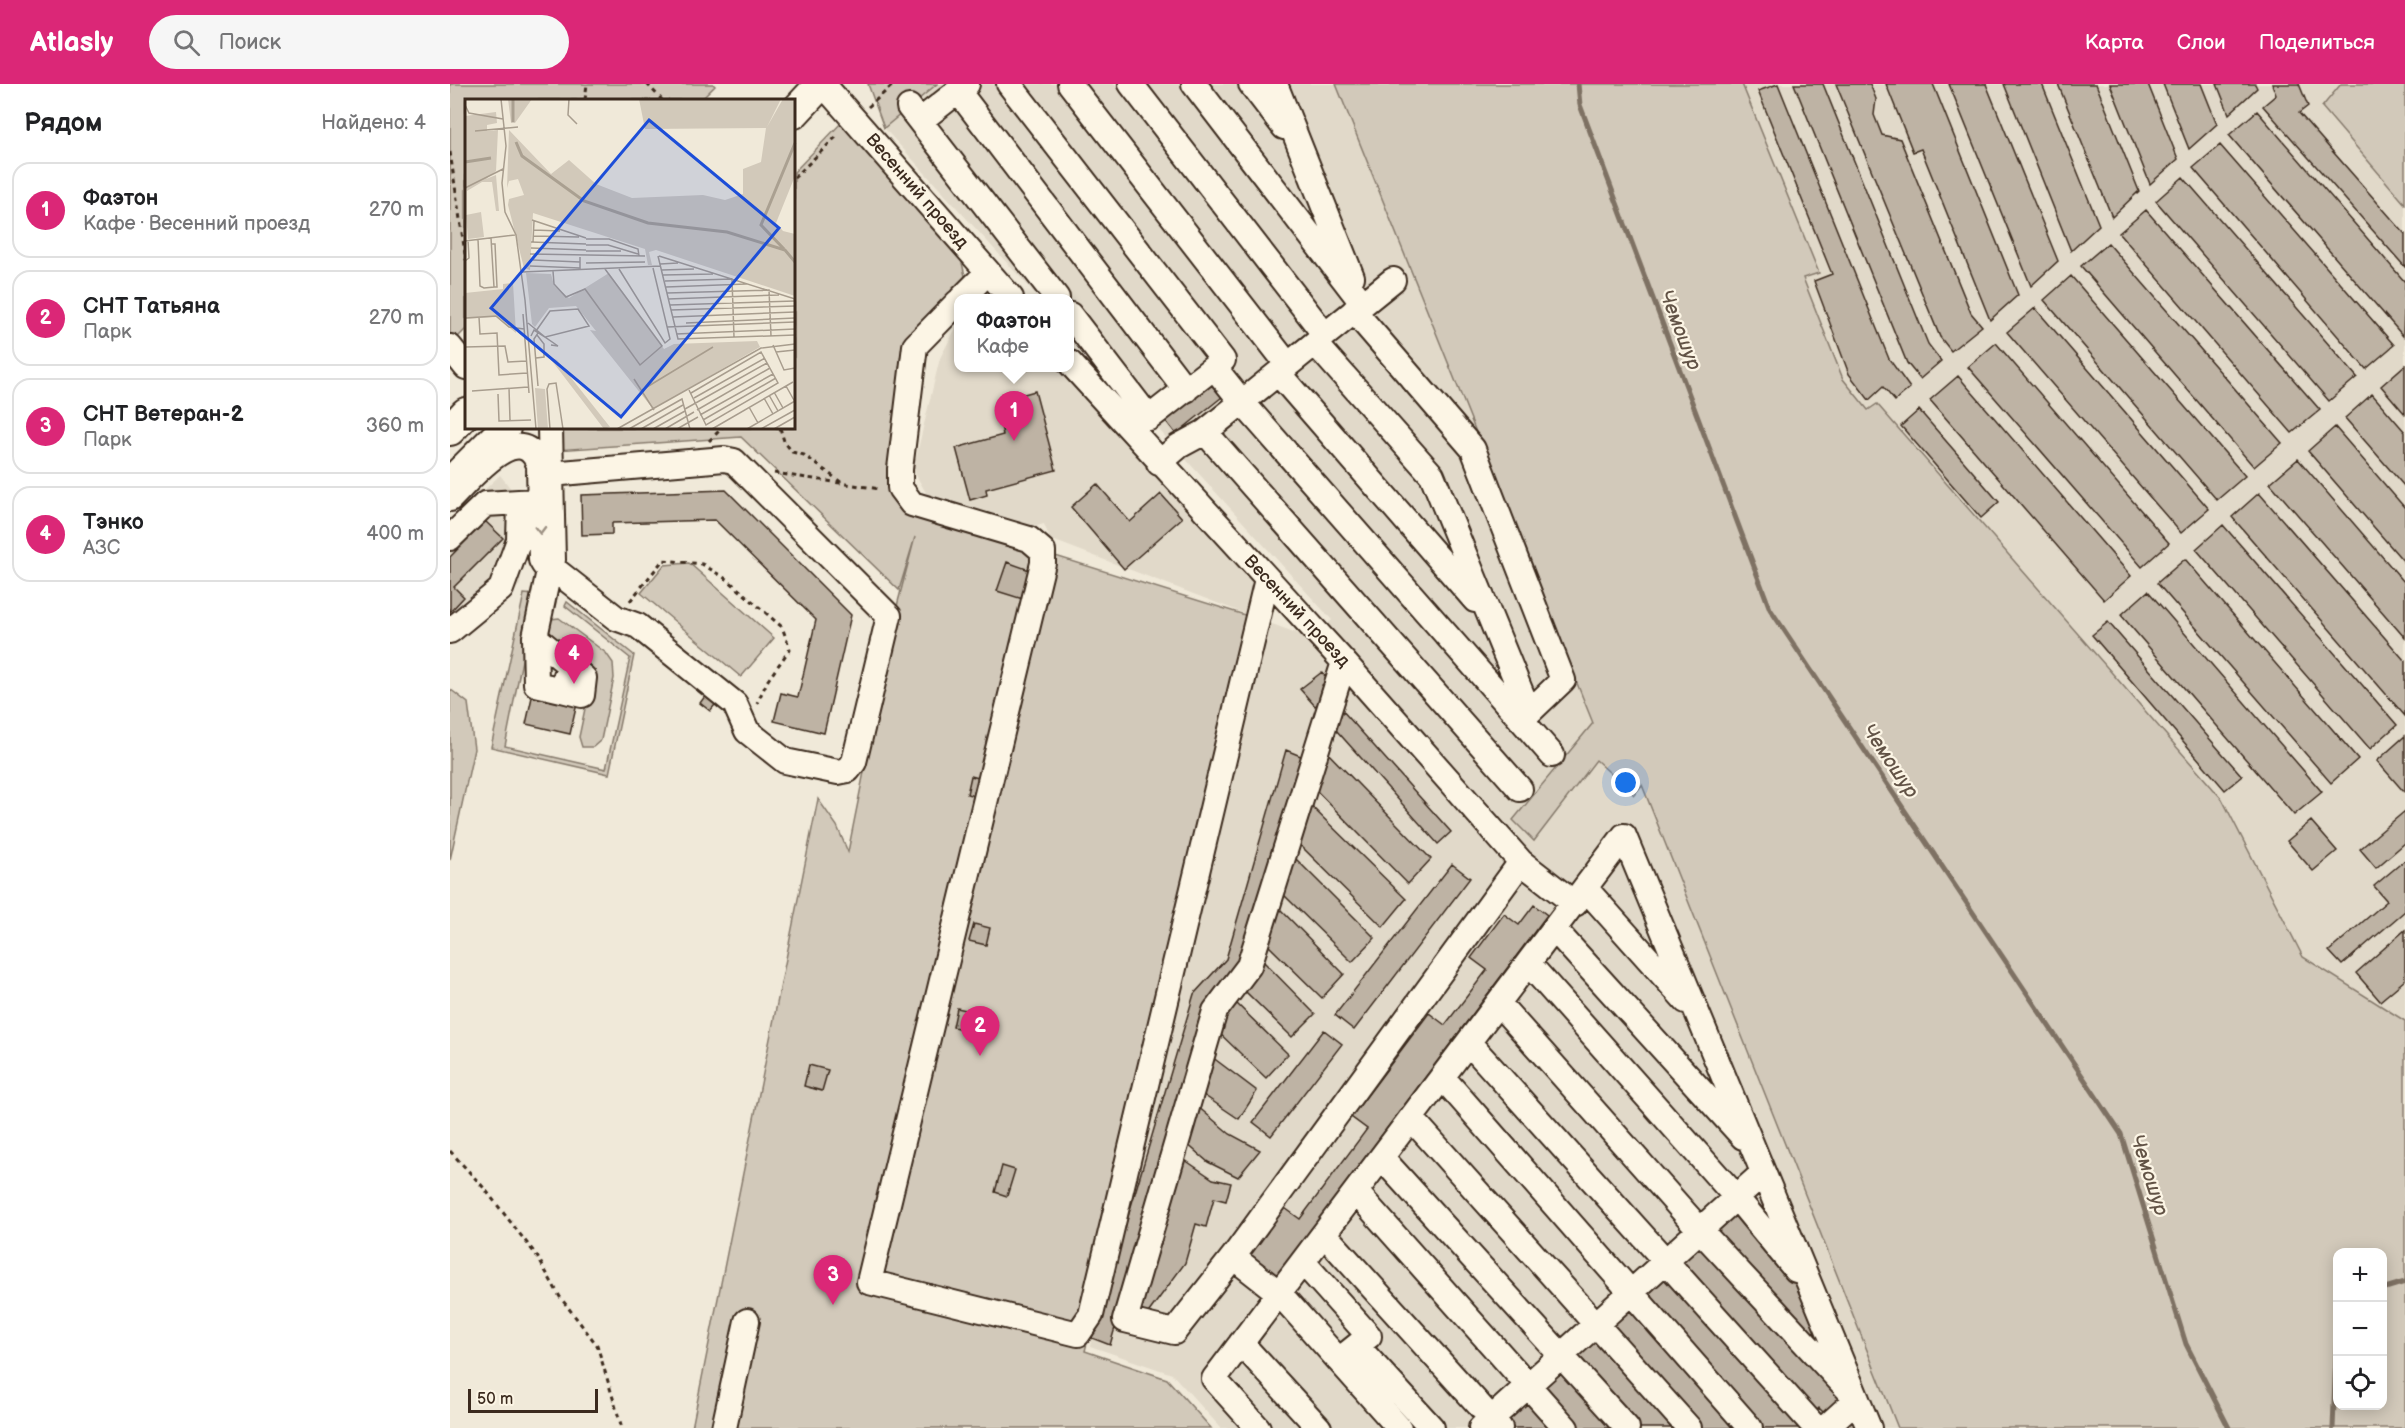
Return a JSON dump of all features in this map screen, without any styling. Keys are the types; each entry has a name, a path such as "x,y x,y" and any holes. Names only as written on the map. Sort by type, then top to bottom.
{"main road":[{"path":"795,111 822,84"},
{"path":"450,430 465,414"},
{"path":"450,483 504,429"}],"street":[{"name":"Весенний проезд","path":"822,84 1007,294"},
{"path":"1009,84 1223,360 1149,418 1074,320"},
{"path":"1070,84 1283,369 1490,616"},
{"path":"1131,84 1320,339 1432,476 1490,616 1525,716"},
{"path":"1194,84 1358,308 1473,449 1563,680 1525,716"},
{"path":"1251,84 1302,151"},
{"path":"1275,84 1302,151 1358,308"},
{"path":"1054,294 915,114 962,88 1186,390"},
{"path":"966,294 988,272"},
{"path":"1159,463 1179,446 1205,432 1393,280"},
{"path":"954,306 915,346 900,469 900,488 912,504 1029,538 1043,551 1043,563 869,1282 1078,1334 1091,1316 1267,579"},
{"path":"450,347 465,366"},
{"name":"Весенний проезд","path":"1074,367 1159,463 1344,662 1521,862 1580,896 1698,1016"},
{"path":"1215,367 1242,402 1525,716 1552,755"},
{"path":"535,637 568,665 562,690 536,684 535,637 553,560 545,475 550,429"},
{"path":"1205,432 1520,789"},
{"path":"450,499 498,453 509,446 528,448 545,475"},
{"path":"530,502 544,566 550,566 616,618 638,626 735,704 747,731 785,761 838,772 848,770 854,762 889,616 742,467 734,461 724,459 545,475"},
{"path":"450,631 501,589 530,502 545,475"},
{"path":"450,538 485,504 530,502"},
{"path":"1344,662 1249,966 1215,1011 1125,1320 1174,1332 1233,1257 1521,862"},
{"path":"1258,1428 1214,1379 1624,836 1869,1428"},
{"path":"1555,930 1754,1150"},
{"path":"1529,964 1736,1197 1811,1289"},
{"path":"1499,1004 1700,1230 1857,1399"},
{"path":"1469,1043 1816,1428"},
{"path":"1443,1078 1750,1428"},
{"path":"1412,1119 1689,1428"},
{"path":"1382,1158 1628,1428"},
{"path":"1324,1234 1491,1425 1528,1385 1763,1173"},
{"path":"1356,1192 1566,1428"},
{"path":"1233,1257 1279,1293 1431,1428"},
{"path":"1303,1262 1369,1336 1348,1353"},
{"path":"728,1427 747,1321"},
{"path":"1241,1343 1319,1428"},
{"path":"1348,1353 1399,1428"},
{"path":"1826,1428 1857,1399"}],"path":[{"path":"585,99 587,84"},
{"path":"647,84 661,99"},
{"path":"450,152 465,254"},
{"path":"461,232 465,234"},
{"path":"780,429 784,441 792,452 804,455 844,484"},
{"path":"742,467 873,489 900,488"},
{"path":"623,609 663,560 702,564 728,580 782,627 790,649 768,680 747,731"},
{"path":"450,1151 484,1188 537,1256 560,1297 597,1346 622,1428"}],"shaded area":[{"path":"450,84 713,84 715,86 702,99 465,99 465,330 450,345"},
{"path":"868,84 937,84 884,128"},
{"path":"937,84 1336,84 1593,723 1514,820 1534,840 1596,760 1634,795 1642,784 1898,1428 1221,1428 1172,1374 1090,1346 1264,621 1310,638 1332,620 1074,336 1074,294 1035,294 884,128"},
{"path":"1336,84 1742,84 1819,273 1803,278 1843,379 1868,410 1877,404 2222,799 2303,957 2405,1021 2405,1428 1898,1428 1642,785 1634,795 1596,760 1534,841 1513,820 1593,723"},
{"path":"1742,84 2341,84 2322,108 2405,204 2405,1021 2303,957 2258,869 1877,404 1868,410 1843,379 1803,278 1819,273"},
{"path":"2341,84 2405,84 2405,204 2322,107"},
{"path":"843,121 961,258 965,276 956,294 916,337 896,465 921,514 1264,621 1085,1351 1167,1379 1211,1428 692,1428 818,799 837,826 848,852 898,602 915,537 899,590 741,437 557,450 559,429 795,429 795,171"},
{"path":"954,332 954,372 1067,372 1270,598 1264,621 1050,539 1044,524 1030,528 929,498 913,470 940,358"},
{"path":"500,475 530,513 520,585 450,644 450,523"},
{"path":"689,563 774,638 741,677 641,593 664,565"},
{"path":"524,594 535,595 505,746 606,769 630,658 565,606 567,602 634,655 609,774 491,747"},
{"path":"559,618 606,653 613,663 614,678 601,740 593,747 582,747 579,737 593,671 550,636 551,619"},
{"path":"450,689 468,703 474,749 450,860"}],"building":[{"path":"1778,84 1889,359 1910,388 1895,401 1883,387 1869,400 1849,374 1814,281 1832,274 1758,91"},
{"path":"1794,84 1823,84 1928,344 1941,361 1920,379 1907,363"},
{"path":"1836,84 1870,84 1876,99 1874,115 1882,135 1900,139 1971,313 1982,326 1951,351 1940,337"},
{"path":"1886,84 1933,84 2018,295 1990,320 1921,149 1913,152"},
{"path":"1949,84 1986,84 2058,261 2031,286"},
{"path":"2004,84 2042,84 2099,225 2071,251"},
{"path":"2058,84 2096,84 2139,191 2112,217"},
{"path":"2110,84 2148,84 2178,159 2150,184"},
{"path":"2163,84 2201,84 2217,124 2189,149"},
{"path":"2217,84 2255,84 2257,88 2229,114"},
{"path":"2272,84 2299,84 2308,106 2299,113 2405,234 2405,267 2263,106 2276,95"},
{"path":"2257,111 2405,282 2403,336 2229,135"},
{"path":"2220,145 2394,345 2366,369 2193,168"},
{"path":"2183,177 2357,377 2329,401 2156,201"},
{"path":"2146,210 2320,410 2292,433 2119,233"},
{"path":"2108,243 2282,443 2254,467 2081,266"},
{"path":"2071,276 2245,476 2217,500 2044,300"},
{"path":"2035,308 2209,509 2181,533 2007,332"},
{"path":"1996,343 2169,543 2142,567 1968,367"},
{"path":"2405,365 2405,414 2381,386"},
{"path":"1958,376 2131,576 2104,600 1930,400"},
{"path":"1211,384 1222,397 1176,434 1165,420"},
{"path":"1035,391 1056,470 986,489 987,495 970,500 956,448 1003,435 1001,425 1013,421 1006,399"},
{"path":"2372,394 2405,432 2405,487 2345,418"},
{"path":"1919,410 1999,502 1981,518 1901,426"},
{"path":"2335,427 2405,508 2405,563 2308,451"},
{"path":"2298,459 2405,583 2405,638 2270,483"},
{"path":"1097,484 1130,522 1161,494 1182,518 1124,569 1071,507"},
{"path":"726,490 851,615 824,733 774,721 781,693 798,697 816,620 715,520 612,523 612,534 582,535 581,495"},
{"path":"2259,493 2405,661 2405,716 2232,517"},
{"path":"485,521 503,538 454,587 464,597 450,612 450,557"},
{"path":"2223,525 2397,725 2370,749 2196,549"},
{"path":"2185,559 2358,759 2331,783 2157,583"},
{"path":"1007,562 1035,572 1026,600 997,591"},
{"path":"2148,591 2322,792 2294,815 2121,615"},
{"path":"2108,622 2242,776 2225,790 2092,635"},
{"path":"1322,672 1328,680 1322,685 1330,694 1315,706 1300,689"},
{"path":"534,688 578,699 570,734 526,724"},
{"path":"708,692 719,700 710,711 700,703"},
{"path":"1341,709 1451,832 1438,844 1328,721"},
{"path":"2405,736 2405,791 2404,792 2377,761"},
{"path":"1322,747 1431,859 1408,884 1310,784"},
{"path":"1286,750 1303,757 1242,965 1209,1002 1110,1345 1092,1338 1194,994 1226,959"},
{"path":"971,776 990,781 985,799 967,794"},
{"path":"1310,805 1406,899 1383,927 1298,843"},
{"path":"2405,811 2405,843 2376,868 2360,849"},
{"path":"2311,821 2337,851 2313,871 2287,841"},
{"path":"1294,857 1375,938 1352,962 1284,895"},
{"path":"2405,860 2405,911 2342,965 2329,951 2387,901 2374,886"},
{"path":"1452,864 1470,878 1354,1030 1335,1015"},
{"path":"1534,905 1547,915 1277,1275 1272,1271 1266,1279 1246,1253 1282,1206 1300,1219 1367,1129 1351,1117 1429,1013 1445,1025 1487,970 1471,958 1504,914 1519,925"},
{"path":"1280,909 1344,974 1322,998 1267,944"},
{"path":"974,924 990,928 986,945 969,941"},
{"path":"2405,930 2405,980 2380,1001 2356,973"},
{"path":"1262,960 1315,1014 1292,1037 1245,991"},
{"path":"1233,1000 1288,1054 1266,1078 1215,1029"},
{"path":"957,1008 989,1015 985,1034 953,1027"},
{"path":"1324,1030 1342,1044 1271,1136 1253,1122"},
{"path":"1212,1057 1257,1091 1239,1119 1199,1092"},
{"path":"809,1065 828,1070 822,1091 804,1086"},
{"path":"1197,1106 1230,1134 1260,1150 1238,1177 1208,1162 1186,1143"},
{"path":"1182,1158 1213,1179 1231,1183 1226,1201 1214,1198 1206,1227 1196,1224 1185,1263 1146,1316 1134,1311"},
{"path":"1002,1166 1015,1170 1007,1196 995,1192"},
{"path":"1733,1213 1810,1299 1823,1337 1813,1347 1710,1235"},
{"path":"1697,1244 1845,1404 1829,1418 1819,1408 1811,1416 1677,1264"},
{"path":"1664,1274 1800,1428 1758,1428 1640,1294"},
{"path":"1628,1307 1737,1428 1694,1428 1605,1328"},
{"path":"1595,1338 1675,1428 1632,1428 1571,1360"},
{"path":"1562,1369 1615,1428 1572,1428 1539,1390"},
{"path":"1527,1402 1551,1428 1508,1428 1503,1423"},
{"path":"1852,1418 1857,1428 1841,1428"}],"waterway":[{"name":"Чемошур","path":"1578,84 1580,105 1770,609 2121,1134 2186,1344 2229,1428"},
{"path":"2387,1287 2405,1282"},
{"path":"2333,1428 2336,1356"}],"place":[{"name":"Фаэтон","path":"1014,441"},
{"name":"Тэнко","path":"574,684"},
{"name":"СНТ Татьяна","path":"980,1056"},
{"name":"СНТ Ветеран-2","path":"833,1305"}]}
